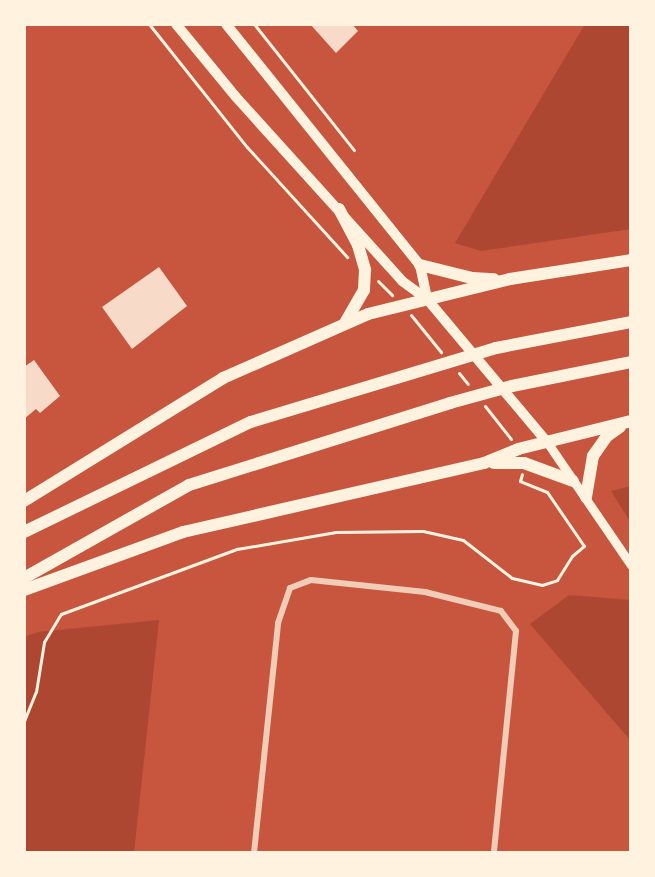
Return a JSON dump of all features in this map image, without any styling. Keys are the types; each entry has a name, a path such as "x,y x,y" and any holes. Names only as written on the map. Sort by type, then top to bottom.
{"highway":[{"path":"339,209 358,245 365,270 364,290 345,324"},
{"path":"24,501 223,378 368,314 510,279 631,260"},
{"path":"420,265 472,278 510,279"},
{"path":"24,532 251,422 432,366 556,335 631,322"},
{"path":"24,578 189,485 450,403 561,375 631,362"},
{"path":"24,590 183,532 484,463 547,442 629,422"},
{"path":"586,497 593,456 607,436 629,422"},
{"path":"484,463 524,463 573,481"}],"main road":[{"path":"176,24 236,97 402,281 427,299 547,442 631,565"},
{"path":"225,24 420,265 427,299"}],"street":[{"path":"254,853 278,623 290,588 311,580 447,597 501,611 516,631 494,853"}],"path":[{"path":"254,24 354,150"},
{"path":"24,721 36,692 44,642 60,614 237,549 335,532 423,531 463,540 512,578 542,585 557,580 572,556 584,546"}],"shaded area":[{"path":"585,24 631,24 631,229 481,251 455,243"},
{"path":"631,486 631,523 611,491"},
{"path":"569,595 631,600 631,741 530,624"},
{"path":"159,620 134,853 24,853 24,637 38,632"}],"building":[{"path":"310,24 352,24 358,31 336,53"},
{"path":"159,267 187,306 132,349 102,307"},
{"path":"34,360 60,396 40,413 36,409 24,419 24,367"}]}
